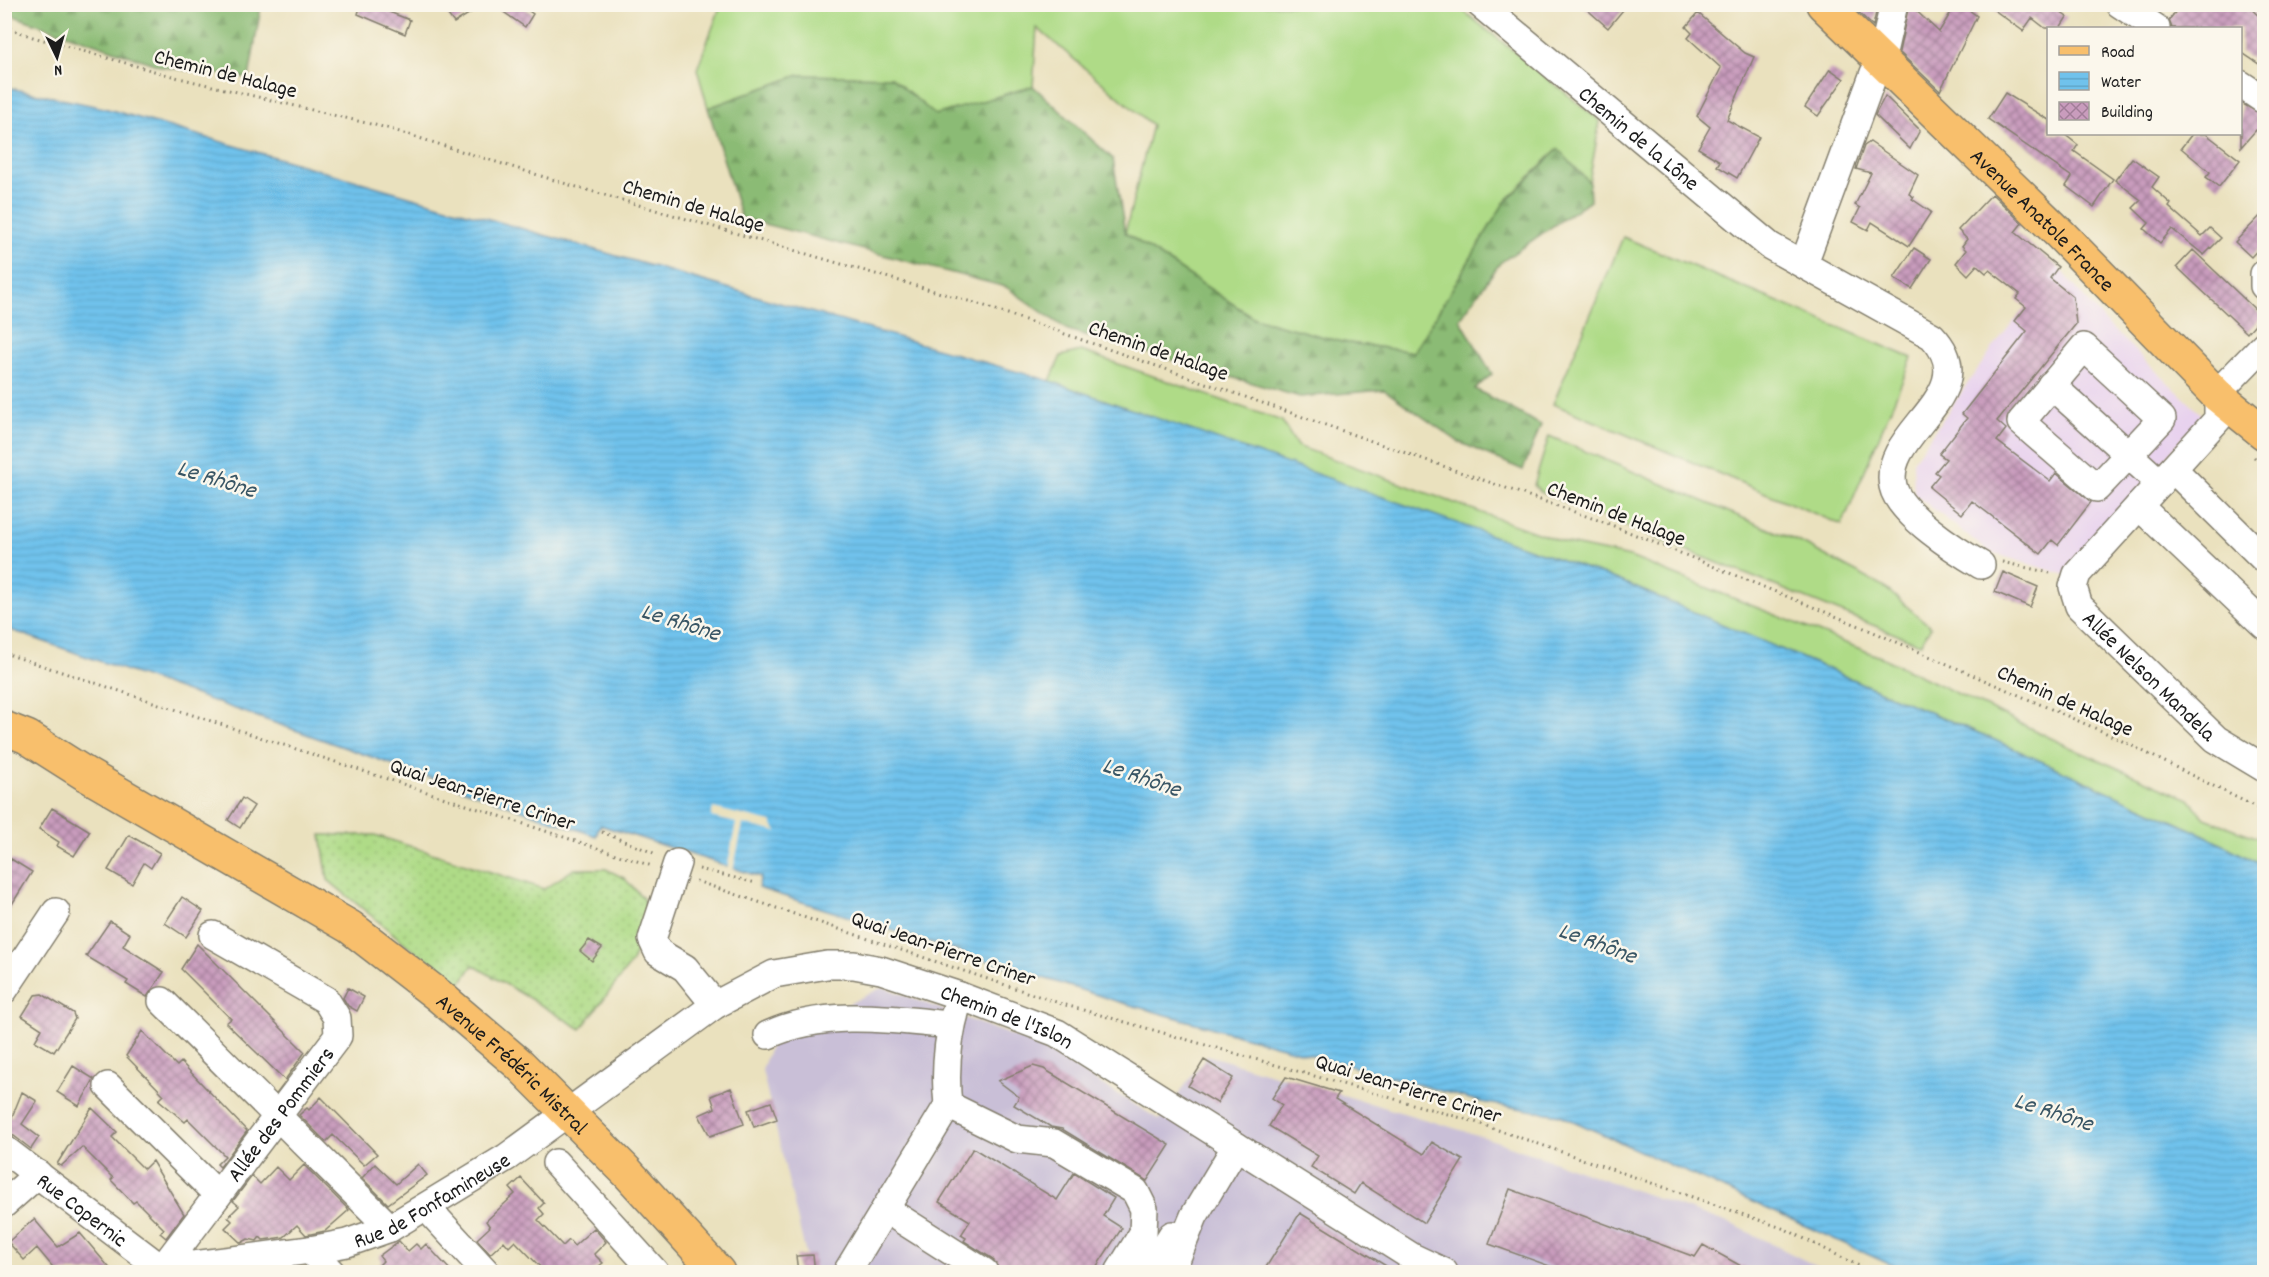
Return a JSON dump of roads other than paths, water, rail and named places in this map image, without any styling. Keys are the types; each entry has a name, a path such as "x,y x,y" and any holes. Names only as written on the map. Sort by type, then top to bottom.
{"main road":[{"name":"Avenue Anatole France","path":"1823,4 2059,233 2218,396 2265,433"},
{"name":"Avenue Frédéric Mistral","path":"4,728 27,737 63,761 278,887 507,1079 562,1118 627,1172 718,1272"},
{"name":"Avenue Frédéric Mistral","path":"4,742 63,761"},
{"name":"Avenue Frédéric Mistral","path":"562,1118 692,1272"}],"street":[{"name":"Chemin de la Lône","path":"1480,4 1770,246 1932,336 1943,348 1947,364 1947,380 1941,396 1896,457 1893,486 1910,513 1981,565"},
{"path":"1804,263 1874,73 1881,61 1894,4"},
{"path":"2120,4 2154,27"},
{"path":"2242,85 2265,100"},
{"path":"2265,274 2265,286"},
{"path":"2218,396 2227,382 2265,345"},
{"path":"2085,347 2162,419 2097,488 2021,422 2052,385 2085,347"},
{"path":"2052,385 2128,455 2166,476 2265,559"},
{"name":"Allée Nelson Mandela","path":"2218,396 2217,419 2077,574 2073,587 2074,598 2079,606 2216,739 2265,768"},
{"path":"2139,506 2265,625"},
{"path":"675,868 652,939 658,952 685,968 715,1005"},
{"path":"4,990 56,912"},
{"name":"Allée des Pommiers","path":"162,1271 338,1036 337,1018 326,1000 213,935"},
{"name":"Chemin de l'Islon","path":"562,1118 715,1005 774,974 827,965 854,965 881,970 960,996 1057,1034 1412,1257 1444,1272"},
{"path":"847,1272 948,1105 945,1081 950,1024 960,996"},
{"path":"162,1001 390,1228"},
{"path":"768,1035 790,1025 859,1017 950,1024"},
{"path":"108,1086 218,1195"},
{"path":"948,1105 1017,1139 1054,1143 1135,1191 1144,1209 1143,1233 1119,1272"},
{"name":"Rue de Fonfamineuse","path":"162,1271 213,1268 347,1244 390,1228 507,1157 562,1118"},
{"path":"1171,1272 1194,1216 1236,1146"},
{"name":"Rue Copernic","path":"4,1149 162,1271"},
{"path":"556,1163 655,1272"},
{"path":"4,1204 38,1174"},
{"path":"426,1207 486,1272"},
{"path":"885,1209 984,1272"},
{"path":"1149,1272 1183,1218 1194,1216"},
{"path":"310,1250 331,1272"}],"water":[{"name":"Le Rhône","path":"5,87 104,108 1050,381 1618,580 1988,737 2202,834 2264,866 2264,1272 1907,1272 1560,1115 1481,1102 1116,1001 758,888 761,877 600,825 596,836 5,628"}]}
